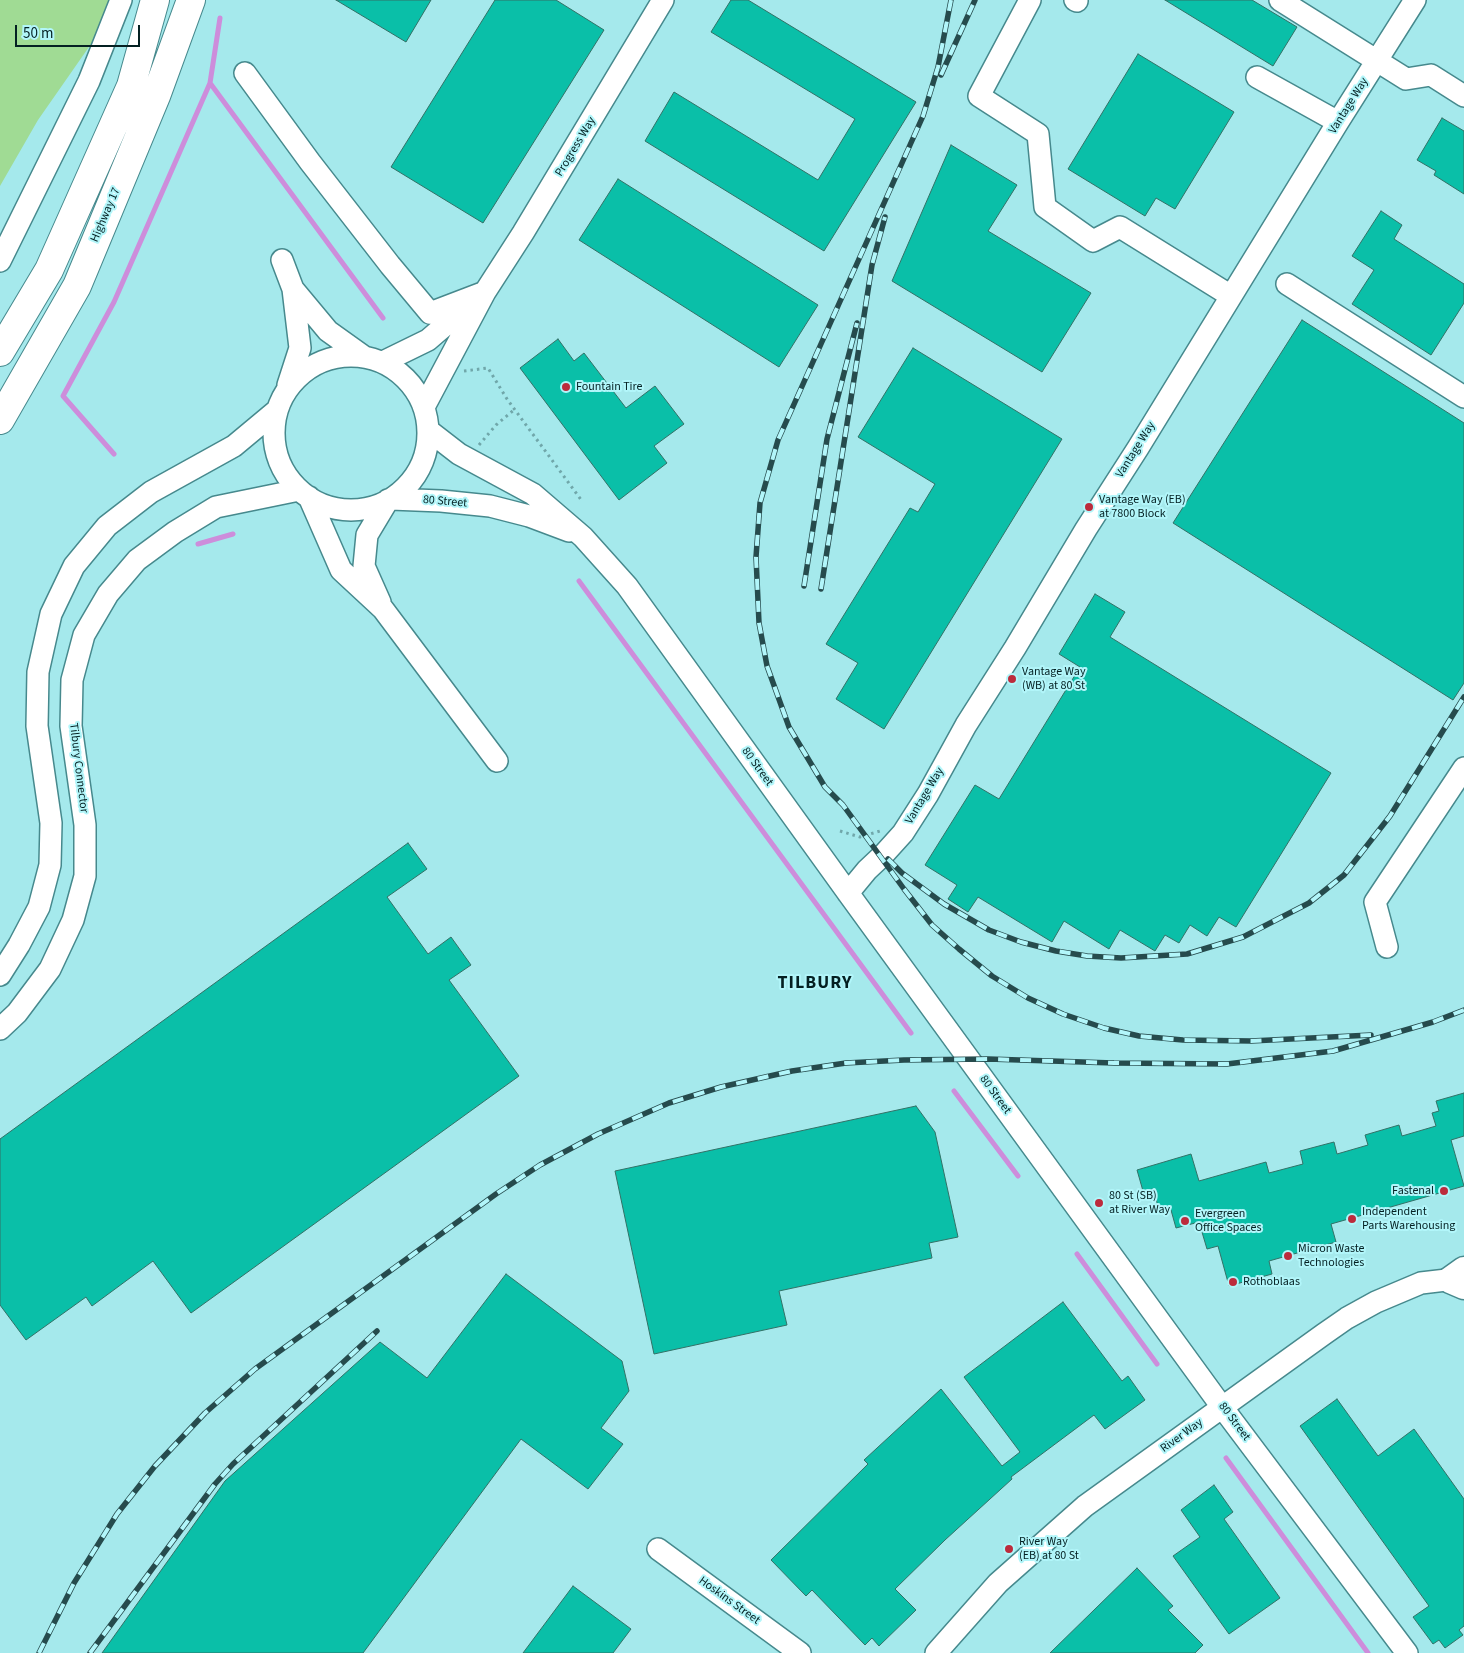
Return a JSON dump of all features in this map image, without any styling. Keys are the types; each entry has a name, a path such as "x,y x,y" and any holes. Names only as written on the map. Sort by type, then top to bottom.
{"highway":[{"path":"0,352 49,270 131,86 155,0"},
{"name":"Highway 17","path":"0,420 77,286 156,96 190,0"}],"street":[{"path":"0,261 88,81 121,0"},
{"name":"Progress Way","path":"424,407 485,292 524,234 664,0"},
{"path":"1030,0 979,96 1038,134 1045,207 1093,241 1120,227 1231,296"},
{"path":"1280,0 1406,79 1431,75 1464,96"},
{"name":"Vantage Way","path":"848,894 913,818 966,725 1015,648 1086,529 1144,440 1338,122 1415,0"},
{"path":"245,73 310,162 430,313 485,292"},
{"path":"1257,77 1338,122"},
{"path":"282,260 293,288 300,348 281,402 273,436 277,456 284,472 304,494 316,502 335,509 352,510 374,506 390,499 407,486 419,470 426,452 428,430 424,407 415,390 401,374 328,331 293,288"},
{"path":"1287,284 1464,397"},
{"name":"Progress Way","path":"373,359 428,340 485,292"},
{"path":"0,975 19,945 39,907 50,865 51,823 37,726 38,672 51,614 74,566 107,526 151,492 234,446 281,402 289,386 307,369 327,359 351,355 373,359"},
{"name":"80 Street","path":"428,430 459,454 533,494 583,536 626,586 1222,1407 1407,1653"},
{"path":"304,494 341,570 383,609 497,761"},
{"name":"Tilbury Connector","path":"0,1029 17,1014 50,969 73,920 84,876 85,825 71,726 72,680 84,635 108,594 138,560 175,532 216,507 304,494"},
{"path":"383,609 364,566 367,535 390,499"},
{"name":"80 Street","path":"390,499 441,501 490,506 529,516 583,536"},
{"path":"1388,947 1375,902 1464,768"},
{"name":"River Way","path":"936,1653 998,1584 1085,1506 1222,1407 1354,1314 1376,1302 1421,1284 1461,1278"},
{"name":"Hoskins Street","path":"658,1549 800,1653"}],"path":[{"path":"456,369 470,371 488,368 515,409 582,501"},
{"path":"476,447 496,425 515,409"},
{"path":"840,831 860,838 880,831"}],"green space":[{"path":"0,0 111,0 98,34 38,120 0,186"}],"building":[{"path":"336,0 431,0 406,42"},
{"path":"495,0 556,0 604,30 483,223 391,167"},
{"path":"731,0 748,0 916,102 824,251 645,141 674,92 818,180 855,119 711,32"},
{"path":"1165,0 1252,0 1297,27 1273,66"},
{"path":"1138,54 1234,112 1175,209 1156,198 1145,216 1068,169"},
{"path":"1442,118 1464,131 1464,194 1434,175 1436,171 1417,160"},
{"path":"951,145 1017,185 988,231 1091,293 1042,372 892,281"},
{"path":"618,179 818,305 779,367 579,240"},
{"path":"1381,211 1402,225 1394,239 1464,284 1464,303 1431,355 1352,304 1374,270 1352,256"},
{"path":"1302,320 1464,423 1464,683 1453,700 1173,523"},
{"path":"558,339 574,361 584,353 626,408 655,386 684,424 654,446 667,463 619,500 520,368"},
{"path":"913,348 1062,439 884,729 836,699 858,663 826,644 910,508 918,512 935,484 858,437"},
{"path":"1095,594 1125,612 1110,637 1331,773 1236,927 1219,917 1207,936 1190,925 1179,943 1165,935 1155,951 1120,930 1109,949 1064,921 1052,942 978,897 968,912 948,899 957,885 925,865 975,785 999,799 1080,667 1059,654"},
{"path":"408,843 427,869 387,897 428,954 451,937 471,965 449,980 519,1076 191,1313 153,1261 92,1306 86,1297 26,1340 0,1305 0,1139"},
{"path":"1464,1093 1464,1136 1451,1140 1464,1186 1331,1224 1336,1242 1269,1261 1272,1274 1229,1286 1218,1246 1207,1249 1199,1222 1176,1228 1171,1210 1160,1213 1153,1189 1143,1191 1137,1170 1191,1154 1199,1181 1266,1162 1269,1173 1303,1164 1300,1151 1334,1142 1337,1154 1368,1145 1365,1135 1399,1125 1402,1136 1436,1126 1432,1113 1439,1111 1436,1101"},
{"path":"916,1106 935,1132 958,1237 929,1243 932,1258 779,1291 787,1325 654,1354 615,1171"},
{"path":"506,1274 622,1361 629,1391 601,1428 623,1444 588,1489 521,1439 363,1653 102,1653 225,1481 380,1342 427,1378"},
{"path":"1063,1302 1122,1381 1128,1376 1145,1400 1105,1429 1094,1415 1011,1477 1012,1479 895,1589 916,1610 879,1646 872,1638 865,1645 812,1590 806,1596 771,1560 868,1464 864,1460 941,1389 1002,1466 1020,1452 964,1377"},
{"path":"1337,1399 1378,1456 1414,1429 1464,1499 1464,1626 1459,1630 1463,1635 1445,1648 1439,1640 1433,1644 1413,1617 1429,1606 1300,1426"},
{"path":"1214,1485 1233,1512 1224,1519 1280,1598 1229,1634 1173,1556 1200,1537 1181,1510"},
{"path":"1137,1568 1173,1606 1168,1610 1203,1645 1195,1653 1050,1653"},
{"path":"573,1586 631,1629 613,1653 523,1653"}],"waterway":[{"path":"220,18 210,83 383,318"},
{"path":"114,454 63,396 114,302 210,83"},
{"path":"198,544 233,534"},
{"path":"579,581 911,1033"},
{"path":"954,1091 1018,1176"},
{"path":"1077,1254 1157,1364"},
{"path":"1226,1458 1368,1653"}],"railway":[{"path":"951,0 938,67 923,116 778,440 760,503 756,557 759,623 767,666 789,727 825,787 843,805 932,925 992,976 1028,998 1063,1014 1104,1028 1139,1036 1183,1040 1251,1041 1371,1035"},
{"path":"941,75 975,0"},
{"path":"821,589 872,265 885,217"},
{"path":"804,586 827,439 857,323"},
{"path":"888,859 902,873 944,904 989,930 1021,942 1056,951 1087,956 1121,958 1187,954 1243,937 1309,903 1344,875 1390,816 1464,697"},
{"path":"39,1653 74,1583 117,1514 155,1466 205,1413 255,1369 496,1194 540,1165 598,1134 669,1103 721,1087 792,1071 846,1063 988,1059 1227,1064 1333,1051 1433,1022 1464,1010"},
{"path":"90,1653 215,1484 233,1464 377,1331"}],"place":[{"name":"Fountain Tire","path":"566,387"},
{"name":"Vantage Way (EB) at 7800 Block","path":"1089,507"},
{"name":"Vantage Way (WB) at 80 St","path":"1012,679"},
{"name":"Fastenal","path":"1444,1191"},
{"name":"80 St (SB) at River Way","path":"1099,1203"},
{"name":"Independent Parts Warehousing","path":"1352,1219"},
{"name":"Evergreen Office Spaces","path":"1185,1221"},
{"name":"Micron Waste Technologies","path":"1288,1256"},
{"name":"Rothoblaas","path":"1233,1282"},
{"name":"River Way (EB) at 80 St","path":"1009,1549"}],"district":[{"name":"TILBURY","path":"815,984"}]}
